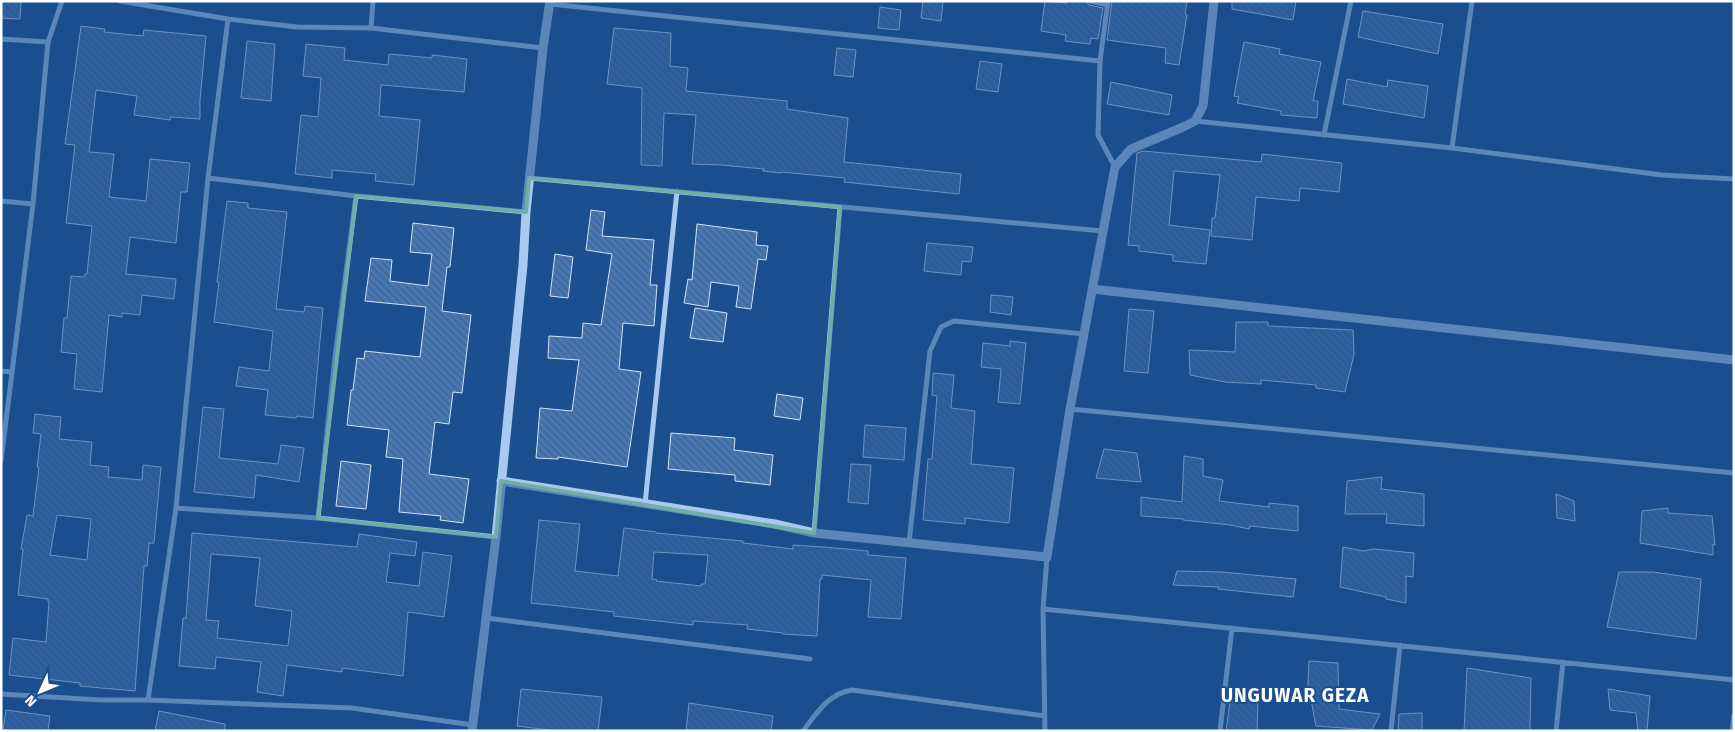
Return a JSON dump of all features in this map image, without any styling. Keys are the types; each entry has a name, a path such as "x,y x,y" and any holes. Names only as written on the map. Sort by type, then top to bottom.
{"street":[{"path":"1,461 32,204 48,42 62,1"},
{"path":"120,1 228,19 297,27 371,28 543,48"},
{"path":"371,28 373,1"},
{"path":"1090,1 1108,3 1100,61 1098,135 1115,167"},
{"path":"1195,121 1203,106 1214,1"},
{"path":"1324,135 1351,1"},
{"path":"1452,148 1472,1"},
{"path":"1,694 101,700 352,708 473,728 496,537 523,265 526,212 543,48 550,3 1100,61"},
{"path":"148,700 176,508 208,178 228,19"},
{"path":"1,39 48,42"},
{"path":"1045,731 1043,609 1047,557 1070,409 1115,167 1131,149 1195,121 1452,148 1662,175 1734,179"},
{"path":"208,178 356,196 526,212"},
{"path":"530,178 1103,231"},
{"path":"645,505 677,192"},
{"path":"318,518 335,357 356,196"},
{"path":"1,201 32,204"},
{"path":"814,533 840,207"},
{"path":"1092,289 1734,360"},
{"path":"909,543 930,351 942,327 954,321 1084,334"},
{"path":"1,371 11,372"},
{"path":"1070,409 1734,473"},
{"path":"501,481 776,524 814,533 1047,557"},
{"path":"176,508 318,518 496,537"},
{"path":"1043,609 1734,680"},
{"path":"486,618 810,659"},
{"path":"1220,731 1232,628"},
{"path":"1391,731 1400,645"},
{"path":"1556,731 1563,662"},
{"path":"803,731 828,701 841,693 852,690 1045,716"},
{"path":"1732,731 1734,715"}],"highlighted area":[{"path":"529,178 840,207 814,533 501,481 496,537 318,518 356,196 526,212"}],"building":[{"path":"1,1 21,1 20,19 1,18"},
{"path":"923,1 943,1 941,21 921,18"},
{"path":"1045,1 1067,3 1068,1 1086,1 1089,5 1103,8 1098,39 1091,38 1090,44 1065,41 1066,35 1041,31"},
{"path":"1112,1 1187,1 1185,14 1187,15 1179,65 1165,63 1166,48 1107,40"},
{"path":"1232,1 1296,1 1293,20 1232,9"},
{"path":"880,7 901,10 899,30 878,28"},
{"path":"1363,11 1443,24 1438,54 1358,37"},
{"path":"81,26 105,29 104,32 143,36 144,30 206,36 200,119 171,117 170,120 134,115 137,96 96,90 89,152 114,154 109,197 146,201 150,159 190,163 187,192 181,192 176,243 130,237 126,274 176,279 174,299 142,295 140,315 122,313 122,317 109,315 102,392 74,389 77,354 61,352 64,318 67,318 71,276 84,277 87,274 92,226 66,223 75,145 65,144"},
{"path":"614,28 671,33 670,66 688,68 686,91 787,101 787,109 848,118 844,162 961,174 959,194 844,182 845,178 781,173 763,171 764,169 721,165 692,164 696,115 664,113 662,166 641,165 642,88 607,84"},
{"path":"247,41 275,44 271,101 241,98"},
{"path":"1244,42 1280,49 1279,54 1321,62 1313,101 1318,101 1317,118 1281,115 1281,111 1237,103 1239,97 1234,96"},
{"path":"306,44 345,48 344,60 388,65 389,54 432,58 432,55 467,59 464,92 381,85 379,116 420,120 414,185 375,181 376,174 332,170 332,178 295,174 301,115 318,117 321,78 303,76"},
{"path":"837,48 856,50 853,77 834,75"},
{"path":"980,61 1002,64 998,92 976,89"},
{"path":"1347,79 1387,87 1388,80 1428,86 1424,118 1343,104"},
{"path":"1111,82 1172,95 1169,115 1107,104"},
{"path":"1143,151 1261,162 1262,154 1342,163 1339,192 1300,188 1299,201 1256,197 1252,240 1211,236 1212,218 1215,218 1220,175 1174,171 1169,225 1210,230 1206,264 1173,261 1173,255 1139,251 1139,246 1128,245 1137,153"},
{"path":"227,201 248,203 248,208 287,212 276,309 304,312 305,306 323,308 313,418 265,415 268,390 236,386 239,367 269,371 273,331 214,322"},
{"path":"591,210 605,212 602,236 654,240 650,285 657,285 654,326 623,323 619,369 641,372 627,467 558,457 558,459 536,458 540,408 572,411 579,360 548,358 549,336 582,338 583,323 601,325 612,254 586,250"},
{"path":"413,223 454,228 450,267 447,267 442,311 471,315 462,393 453,392 449,424 435,422 429,474 469,479 463,523 440,520 441,516 399,512 403,459 386,457 389,430 347,425 357,358 364,359 365,351 420,357 426,307 365,301 371,258 392,260 390,281 428,286 432,254 410,252"},
{"path":"697,224 757,232 756,245 768,246 766,260 758,259 751,309 736,307 739,286 711,282 708,307 684,303 688,279 692,280"},
{"path":"927,243 973,247 971,262 962,261 961,275 924,271"},
{"path":"555,254 573,257 568,298 550,296"},
{"path":"991,295 1013,297 1011,315 990,312"},
{"path":"695,308 727,313 723,342 690,338"},
{"path":"1129,309 1154,311 1148,373 1124,371"},
{"path":"1236,322 1268,322 1268,326 1353,330 1354,354 1345,392 1316,388 1316,385 1261,380 1261,384 1225,382 1190,375 1189,350 1235,352"},
{"path":"1010,341 1026,343 1020,404 998,402 1001,369 981,367 983,343 1010,346"},
{"path":"933,373 954,375 951,408 975,411 971,464 1014,468 1009,523 965,518 965,524 923,520 928,459 932,459 937,396 932,395"},
{"path":"777,394 803,398 800,420 774,416"},
{"path":"203,407 224,409 219,458 278,464 281,445 304,448 299,482 256,475 254,498 194,492"},
{"path":"35,414 61,417 59,439 92,442 90,465 109,467 108,477 142,480 143,465 161,467 154,543 149,543 147,566 144,566 135,691 80,686 80,683 9,675 13,638 46,642 48,599 18,595 23,549 21,549 27,515 33,516 39,467 37,467 41,434 33,433","holes":["57,515 91,519 87,560 50,555"]},
{"path":"865,425 906,428 904,460 863,457"},
{"path":"671,433 735,438 734,450 773,455 770,485 735,481 735,475 668,469"},
{"path":"1104,449 1137,453 1141,482 1096,478"},
{"path":"1184,456 1203,459 1203,476 1223,480 1219,501 1269,507 1269,503 1298,506 1298,531 1250,526 1249,529 1183,519 1141,516 1141,497 1182,502"},
{"path":"341,461 371,465 366,509 336,506"},
{"path":"851,464 871,465 868,504 848,502"},
{"path":"1382,477 1381,489 1424,494 1424,526 1386,523 1387,514 1345,514 1347,481"},
{"path":"1556,494 1574,501 1575,521 1557,518"},
{"path":"1668,508 1668,513 1712,516 1715,545 1713,544 1713,555 1640,543 1642,511"},
{"path":"539,520 580,524 575,571 618,576 624,528 743,541 743,543 793,549 793,545 824,547 868,551 868,555 906,558 901,619 868,617 871,580 822,575 822,579 820,579 817,636 747,629 748,625 693,621 693,625 614,616 614,612 531,603","holes":["654,552 708,555 705,584 701,584 701,586 652,579"]},
{"path":"192,533 357,547 359,534 417,542 415,556 390,553 386,582 419,586 423,552 452,556 444,617 408,612 403,676 342,668 342,672 287,665 283,696 257,692 261,662 216,657 215,669 179,666 183,618 186,618","holes":["211,554 260,558 255,606 292,611 288,646 217,638 219,621 206,620"]},
{"path":"1343,547 1363,551 1374,549 1414,553 1413,577 1406,576 1406,603 1340,587"},
{"path":"1177,571 1221,572 1296,579 1293,597 1218,589 1219,587 1173,585"},
{"path":"1619,572 1653,572 1701,579 1696,639 1607,627"},
{"path":"1309,661 1338,663 1339,709 1380,714 1372,730 1316,726 1308,684"},
{"path":"1467,668 1531,678 1530,731 1464,731"},
{"path":"521,689 602,697 598,731 557,731 517,726"},
{"path":"1608,689 1650,696 1647,731 1638,731 1636,713 1610,710"},
{"path":"1231,695 1258,701 1257,731 1226,731"},
{"path":"689,703 773,716 771,731 686,731"},
{"path":"6,710 50,716 48,731 12,731 3,729"},
{"path":"159,711 225,724 225,731 155,731"},
{"path":"1422,713 1422,731 1398,731 1399,714"}],"district":[{"name":"UNGUWAR GEZA","path":"1295,695"}]}
